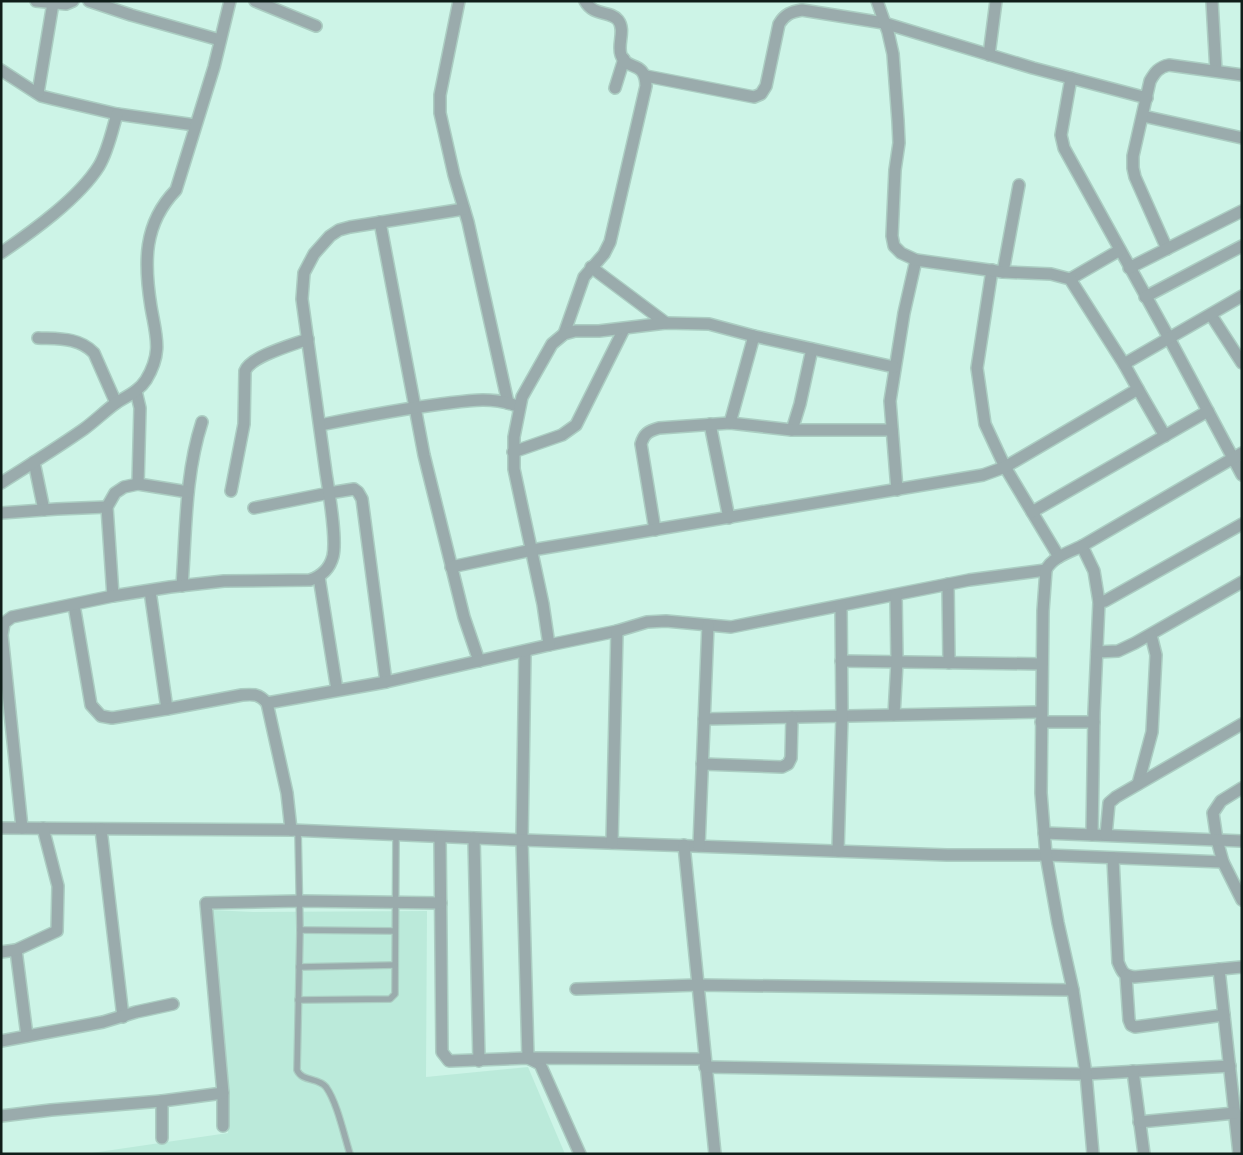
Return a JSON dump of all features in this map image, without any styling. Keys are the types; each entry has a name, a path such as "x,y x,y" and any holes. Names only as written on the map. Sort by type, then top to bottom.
{"street":[{"path":"36,1 66,4 73,1"},
{"path":"90,1 131,16 220,40"},
{"path":"1,483 85,428 116,403 136,391 145,381 155,362 158,345 146,267 149,239 160,209 176,190 214,67 230,1"},
{"path":"255,1 316,26"},
{"path":"459,1 440,95 440,113 508,403"},
{"path":"564,334 584,277 604,254 610,242 646,86 646,76 642,70 624,59 621,55 620,22 616,18 592,10 585,1"},
{"path":"877,1 893,54 899,143 895,170 892,236 894,246 901,253 916,260 997,271 1051,274 1070,279 1124,364 1165,436"},
{"path":"989,55 996,1"},
{"path":"1212,1 1216,72"},
{"path":"38,93 53,3"},
{"path":"646,76 754,97 761,94 766,86 779,24 783,17 791,12 802,10 884,23 989,55 1147,98"},
{"path":"615,88 624,59"},
{"path":"1167,249 1135,177 1133,168 1133,156 1150,81 1155,72 1168,65 1242,75"},
{"path":"1,70 38,93 53,99 117,114 195,125"},
{"path":"1071,78 1061,135 1064,148 1208,411 1237,455 1242,475"},
{"path":"1,253 60,208 82,187 102,160 117,114"},
{"path":"1143,116 1242,138"},
{"path":"1019,185 997,271 977,368 986,424 1005,467 1059,557"},
{"path":"22,828 2,635 2,618 113,596 182,586 224,581 310,580 319,577 326,571 333,556 333,536 329,492 302,299 306,266 330,236 339,230 464,210"},
{"path":"1130,268 1242,211"},
{"path":"380,222 415,407 451,567 464,617 479,661"},
{"path":"1146,297 1242,246"},
{"path":"1070,279 1120,250"},
{"path":"897,490 890,401 894,367 916,260"},
{"path":"591,267 666,323"},
{"path":"1124,364 1242,296"},
{"path":"1211,315 1242,363"},
{"path":"549,645 543,604 514,469 513,452 522,397 552,344 564,334 575,330 599,331 666,323 710,324 754,336 894,367"},
{"path":"513,452 562,434 576,426 624,328"},
{"path":"730,423 754,336"},
{"path":"38,338 74,340 88,346 94,353 116,403"},
{"path":"231,491 244,424 246,367 258,358 308,340"},
{"path":"792,430 800,404 812,349"},
{"path":"451,567 532,550 983,475 1005,467 1138,388"},
{"path":"136,391 140,408 138,484"},
{"path":"320,425 415,407 489,399 520,407"},
{"path":"1032,512 1208,411"},
{"path":"182,586 188,492 194,445 202,422"},
{"path":"655,530 641,444 644,435 650,431 659,428 730,423 792,430 892,430"},
{"path":"710,424 729,518"},
{"path":"1093,1154 1086,1074 1073,990 1046,855 1044,833 1041,793 1041,717 1046,570 1059,557 1082,546 1237,455"},
{"path":"34,462 44,510"},
{"path":"113,596 107,507 114,493 124,487 138,484 188,492"},
{"path":"254,508 329,492 354,489 358,492 362,499 386,682"},
{"path":"1,513 107,507"},
{"path":"1099,602 1105,601 1242,524"},
{"path":"1082,546 1094,571 1099,602 1092,835"},
{"path":"267,704 386,682 618,631 647,622 666,621 731,627 969,580 1046,570"},
{"path":"319,577 337,690"},
{"path":"948,584 949,663"},
{"path":"1097,652 1118,651 1241,585"},
{"path":"150,591 167,710"},
{"path":"894,715 897,662 896,594"},
{"path":"74,605 92,705 101,716 112,718 167,710 242,695 252,694 262,697 267,704 294,830"},
{"path":"838,851 842,716 840,606"},
{"path":"699,846 708,625"},
{"path":"612,843 618,631"},
{"path":"1138,784 1152,732 1156,655 1151,634"},
{"path":"525,651 522,840 528,1058"},
{"path":"841,661 1042,664"},
{"path":"704,719 894,715 1041,717 1094,722"},
{"path":"702,764 782,767 788,764 791,758 792,717"},
{"path":"1106,836 1109,803 1116,797 1242,724"},
{"path":"1242,788 1221,801 1213,813 1223,862 1242,900"},
{"path":"1,828 294,830 947,855 1046,855 1223,862"},
{"path":"1,952 16,950 57,931 58,886 43,828"},
{"path":"101,829 123,1017"},
{"path":"1044,833 1242,841"},
{"path":"440,837 442,1052 449,1061 528,1058 1086,1074 1230,1066"},
{"path":"474,838 479,1061"},
{"path":"684,845 715,1154"},
{"path":"1113,858 1118,962 1126,976 1134,977 1242,967"},
{"path":"223,1126 223,1093 206,903 300,901 441,903"},
{"path":"16,950 27,1036"},
{"path":"1219,969 1239,1154"},
{"path":"1126,976 1131,1025 1224,1015"},
{"path":"576,989 698,985 1073,990"},
{"path":"1,1041 103,1022 173,1004"},
{"path":"528,1058 540,1064 580,1154"},
{"path":"1133,1071 1144,1154"},
{"path":"1,1116 162,1101 223,1093"},
{"path":"162,1101 162,1138"},
{"path":"1139,1122 1235,1113"}],"lane":[{"path":"294,830 300,901 296,1070 304,1078 320,1082 325,1086 333,1100 350,1154"},
{"path":"298,1000 390,1000 394,994 396,835"},
{"path":"300,930 395,931"},
{"path":"299,967 395,965"}],"shaded area":[{"path":"211,910 253,912 427,911 426,1077 528,1067 565,1154 85,1154 228,1133"}]}
